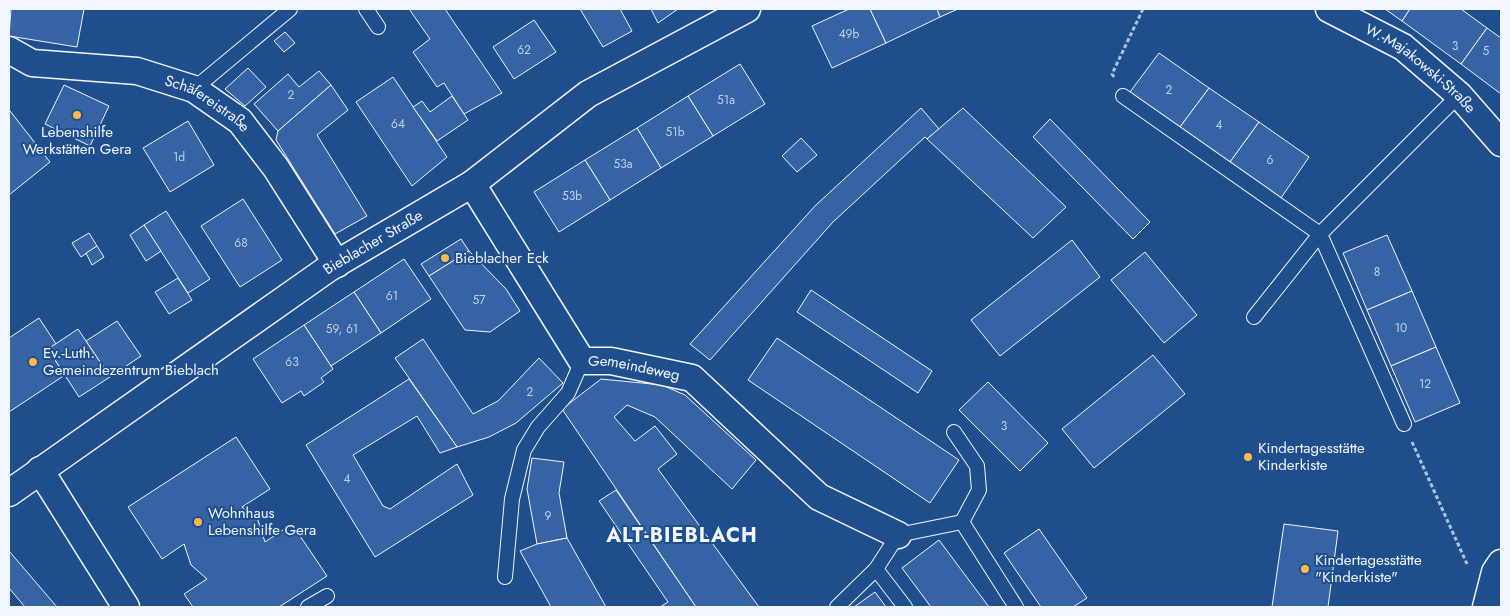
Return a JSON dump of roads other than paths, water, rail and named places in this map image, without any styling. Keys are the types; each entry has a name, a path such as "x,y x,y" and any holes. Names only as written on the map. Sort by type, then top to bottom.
{"street":[{"name":"Bieblacher Straße","path":"9,493 337,264 472,184 588,94 747,9"},
{"name":"W.-Majakowski-Straße","path":"1329,9 1403,48 1458,95 1501,143"},
{"name":"Schäfereistraße","path":"9,50 32,63 137,71 194,89 240,121 276,168 337,264"},
{"name":"Gemeindeweg","path":"472,184 582,361 611,361 692,378 819,497 898,536"},
{"path":"40,470 122,606"},
{"path":"1486,606 1495,572 1501,563"}],"lane":[{"path":"194,89 290,9"},
{"path":"366,9 378,27"},
{"path":"1254,317 1320,234 1458,95"},
{"path":"1123,96 1320,234 1404,424"},
{"path":"505,577 512,499 524,450 538,427 568,393 582,361"},
{"path":"837,607 876,569 898,536 962,522 979,490 977,466 954,432"},
{"path":"962,522 1016,607"},
{"path":"876,569 905,607"},
{"path":"308,607 327,596"}],"place":[{"name":"Lebenshilfe Werkstätten Gera","path":"77,115"},
{"name":"Bieblacher Eck","path":"445,258"},
{"name":"Ev.-Luth. Gemeindezentrum Bieblach","path":"33,362"},
{"name":"Kindertagesstätte Kinderkiste","path":"1248,457"},
{"name":"Wohnhaus Lebenshilfe Gera","path":"198,522"},
{"name":"Kindertagesstätte \"Kinderkiste\"","path":"1305,569"}],"district":[{"name":"ALT-BIEBLACH","path":"682,535"}]}
